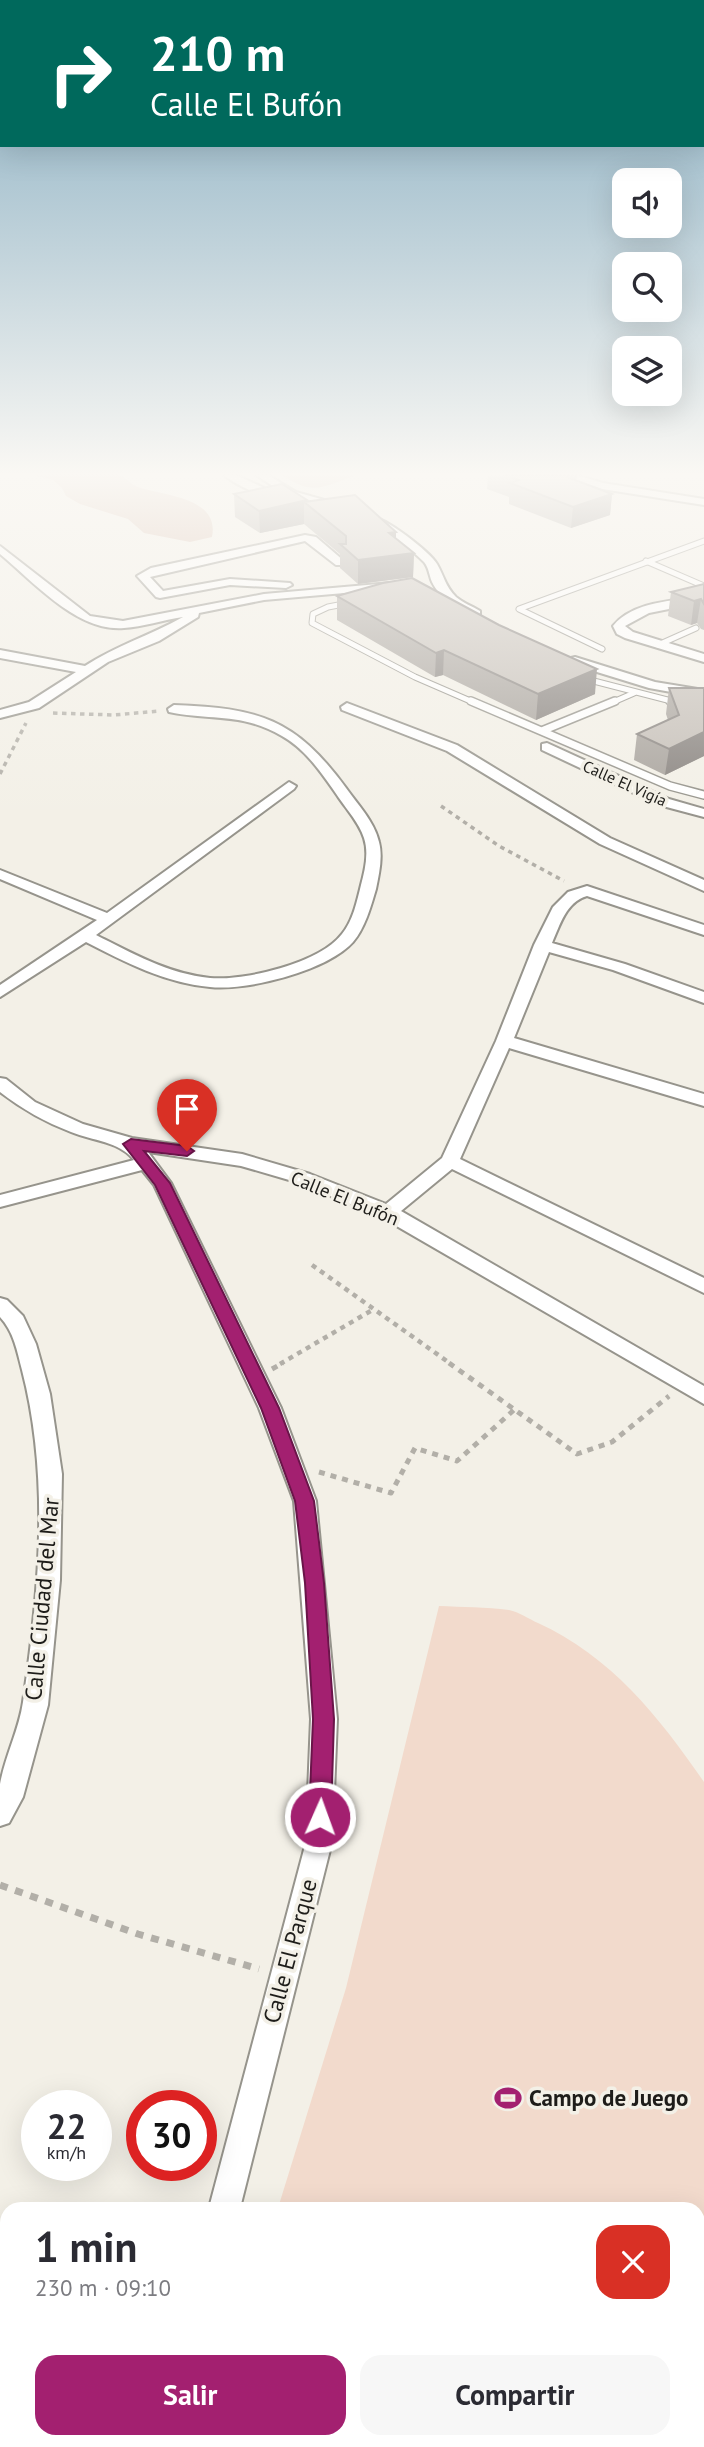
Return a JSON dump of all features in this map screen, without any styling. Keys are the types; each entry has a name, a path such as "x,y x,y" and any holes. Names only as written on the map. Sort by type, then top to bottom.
{"street":[{"path":"49,589 86,619 103,624 123,625 220,603 349,589"},
{"path":"155,589 160,594 191,589"},
{"path":"313,589 328,591"},
{"path":"444,589 454,601 485,618"},
{"path":"704,599 635,613 623,619 620,626 621,631 704,658"},
{"path":"0,714 34,705 104,659 155,638 181,621 220,603"},
{"path":"0,654 86,670"},
{"path":"558,655 596,670 653,685 704,694"},
{"path":"347,707 452,748 605,841 704,886"},
{"path":"85,936 156,970 199,981 232,984 299,967 320,957 348,937 363,906 371,885 373,846 361,821 312,752 287,733 251,718 218,710 174,709"},
{"name":"Calle El Vigía","path":"547,747 664,802 704,813"},
{"path":"0,992 85,936 289,786"},
{"path":"0,874 108,919"},
{"path":"388,1212 450,1161 504,1041 542,945 561,907 579,891 587,891 704,930"},
{"path":"542,945 619,967 704,998"},
{"path":"504,1041 704,1100"},
{"name":"Calle El Bufón","path":"0,1083 29,1106 139,1153 242,1160 303,1178 388,1212 704,1396"},
{"path":"0,1201 103,1176 139,1153"},
{"name":"Calle El Parque","path":"139,1153 162,1183 270,1408 305,1501 314,1583 324,1719 319,1842 226,2202"},
{"path":"450,1161 704,1286"},
{"name":"Calle Ciudad del Mar","path":"0,1305 16,1321 26,1344 38,1394 51,1474 48,1580 35,1704 10,1797 0,1814"}],"lane":[{"path":"571,589 519,609 602,649"},
{"path":"361,601 328,607 313,614 312,623 415,677 670,786 704,794"},
{"path":"658,645 696,628"},
{"path":"574,674 634,693 704,708"},
{"path":"544,730 653,685"}],"path":[{"path":"0,774 34,705 50,713 72,715 174,709"},
{"path":"441,807 499,846 579,891"},
{"path":"312,1265 577,1454 612,1442 683,1384"},
{"path":"256,1378 374,1309"},
{"path":"291,1464 391,1493 415,1448 457,1461 515,1409"},
{"path":"0,1885 138,1934 284,1976"}],"shaded area":[{"name":"Campo de Juego","path":"439,1606 513,1611 565,1637 589,1653 632,1691 704,1782 704,2202 280,2202 346,1988"}],"building":[{"path":"361,589 433,589 499,625 597,669 538,694 444,650 436,653 337,596"},
{"path":"704,589 704,604 701,599 694,601 671,592"},
{"path":"669,688 704,688 704,732 669,749 637,734 679,715"}],"place":[{"name":"Campo de Juego","path":"508,2098"}],"route":[{"path":"187,1151 131,1144 162,1183 270,1408 305,1501 324,1719 320,1817"}]}
